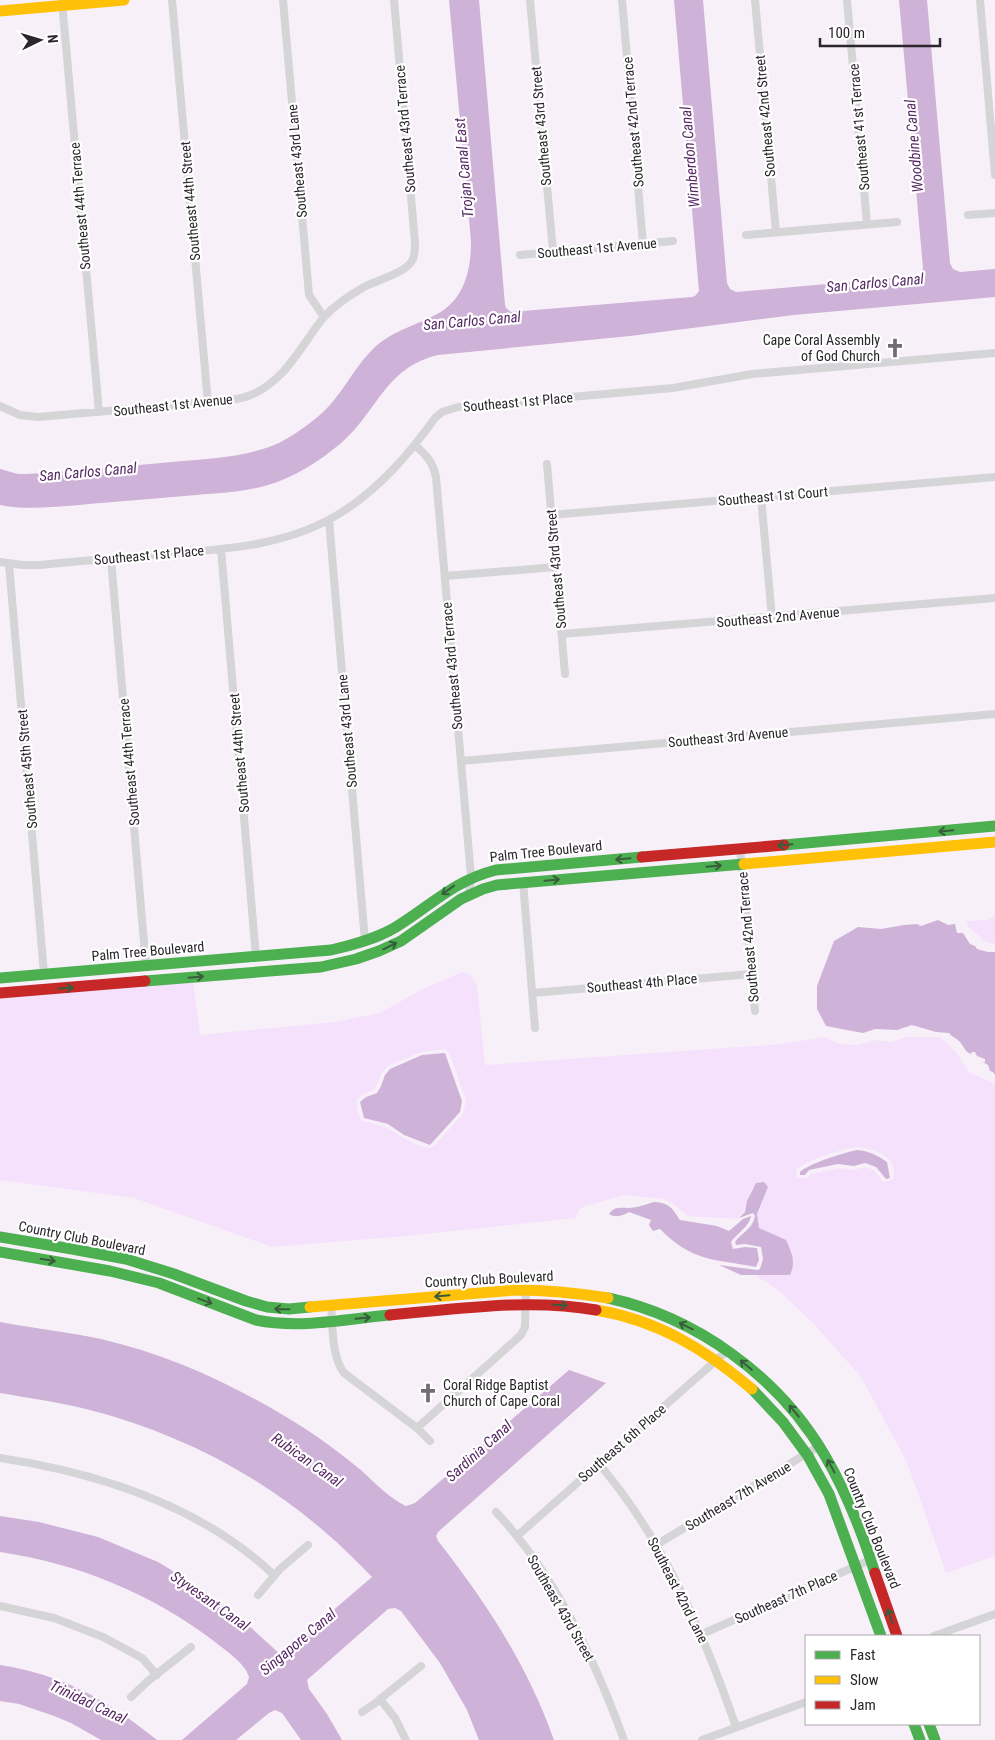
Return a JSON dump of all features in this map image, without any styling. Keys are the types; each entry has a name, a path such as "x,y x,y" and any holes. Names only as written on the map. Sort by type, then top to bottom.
{"main road":[{"path":"0,11 62,3 124,0"},
{"name":"Palm Tree Boulevard","path":"0,978 317,952 366,941 395,928 455,884 471,876 487,872 522,867 995,826"},
{"name":"Palm Tree Boulevard","path":"0,993 339,964 389,947 412,934 469,894 497,885 995,842"},
{"path":"522,867 523,882"},
{"path":"366,941 371,954"},
{"path":"256,957 258,972"},
{"path":"146,966 147,981"},
{"path":"44,974 45,989"},
{"name":"Country Club Boulevard","path":"0,1237 106,1255 143,1264 262,1306 289,1309 526,1290 580,1292 631,1303 688,1326 728,1350 773,1388 806,1426 845,1494 897,1635"},
{"path":"21,1255 23,1241"},
{"name":"Country Club Boulevard","path":"0,1252 102,1269 158,1284 256,1320 286,1324 526,1304 570,1306 598,1310 626,1317 675,1336 717,1360 755,1390 790,1429 808,1454 829,1494 881,1635"},
{"path":"102,1269 106,1255"},
{"path":"914,1725 920,1740"},
{"path":"929,1725 935,1740"}],"street":[{"name":"Southeast 44th Street","path":"172,0 208,403"},
{"name":"Southeast 43rd Lane","path":"283,0 309,295 324,317"},
{"name":"Southeast 43rd Terrace","path":"394,0 415,244 414,258"},
{"name":"Southeast 43rd Street","path":"530,0 553,251"},
{"name":"Southeast 42nd Terrace","path":"622,0 643,244"},
{"name":"Southeast 42nd Street","path":"755,0 776,232"},
{"name":"Southeast 41st Terrace","path":"847,0 867,224"},
{"path":"980,0 995,175"},
{"name":"Southeast 44th Terrace","path":"62,3 99,412"},
{"path":"968,215 995,213"},
{"path":"746,235 897,222"},
{"name":"Southeast 1st Avenue","path":"520,255 673,241"},
{"name":"Southeast 1st Avenue","path":"0,406 29,417 208,403 248,396 272,382 291,363 324,317 351,295 408,266 414,258"},
{"name":"Southeast 1st Place","path":"0,562 40,565 222,549 252,545 310,529 353,505 380,483 415,445 435,418 442,412 458,407 673,388 752,374 995,353"},
{"name":"Southeast 43rd Terrace","path":"415,445 429,458 434,467 471,876 469,894"},
{"name":"Southeast 43rd Street","path":"547,464 565,674"},
{"name":"Southeast 1st Court","path":"551,515 995,477"},
{"path":"761,497 772,618"},
{"name":"Southeast 43rd Lane","path":"329,520 366,941"},
{"name":"Southeast 44th Street","path":"222,549 256,957"},
{"name":"Southeast 44th Terrace","path":"112,558 146,966"},
{"name":"Southeast 45th Street","path":"10,564 44,974"},
{"path":"444,576 556,567"},
{"name":"Southeast 2nd Avenue","path":"562,634 995,598"},
{"name":"Southeast 3rd Avenue","path":"461,760 995,714"},
{"name":"Southeast 42nd Terrace","path":"740,849 755,1011"},
{"path":"523,882 536,1028"},
{"name":"Southeast 4th Place","path":"532,993 751,974"},
{"path":"417,1428 521,1335 525,1327 526,1290"},
{"path":"331,1306 336,1357 344,1373 417,1428 430,1441"},
{"name":"Southeast 6th Place","path":"517,1536 728,1350"},
{"name":"Southeast 7th Avenue","path":"656,1545 819,1446"},
{"path":"0,1458 73,1471 105,1480 161,1502 194,1518 238,1545 274,1575"},
{"name":"Southeast 42nd Lane","path":"599,1464 616,1484 656,1545 702,1634 736,1727"},
{"name":"Southeast 43rd Street","path":"496,1512 517,1536 580,1636 610,1702 624,1740"},
{"path":"258,1595 274,1575 308,1545"},
{"name":"Southeast 7th Place","path":"702,1634 870,1560"},
{"path":"0,1606 54,1618 104,1637 142,1658 157,1675"},
{"path":"937,1635 995,1614"},
{"path":"131,1697 191,1647"},
{"path":"362,1712 421,1666"},
{"path":"380,1699 395,1718 406,1740"},
{"path":"702,1740 805,1702"}],"shaded area":[{"path":"995,915 995,944 982,941 983,939 969,928 966,921 987,920"},
{"path":"462,972 470,975 477,985 485,1065 782,1044 824,1037 840,1044 857,1045 876,1040 891,1042 906,1037 940,1037 956,1052 969,1072 995,1084 995,1556 946,1573 907,1462 861,1377 814,1324 778,1290 756,1276 770,1274 789,1275 768,1233 759,1228 757,1214 768,1187 752,1188 745,1209 737,1219 688,1216 664,1199 625,1195 585,1206 580,1209 575,1218 406,1236 272,1247 134,1198 0,1180 0,997 193,981 200,1035 335,1022 380,1013 421,990","holes":["444,1049 449,1052 466,1101 463,1114 433,1147 428,1148 417,1145 386,1128 362,1121 356,1101 363,1094 374,1090 382,1073 388,1066 421,1052","856,1147 878,1152 889,1160 894,1172 892,1180 883,1182 874,1170 865,1167 853,1170 838,1168 811,1174 807,1178 797,1178 796,1170 808,1162"]}],"water":[{"path":"449,0 479,0 505,305 511,312 692,297 699,291 674,0 703,0 727,283 730,289 736,292 917,276 922,273 899,0 927,0 950,263 953,269 960,272 995,269 995,297 794,315 630,336 438,355 420,361 393,380 353,432 332,451 315,463 278,482 232,492 71,506 27,508 0,505 0,469 18,474 28,474 207,459 243,454 279,443 298,432 324,411 363,360 381,342 448,307 461,291 465,282 470,262 471,241"},
{"path":"938,920 948,925 955,924 957,933 963,933 970,944 977,949 995,952 995,1075 990,1071 988,1065 983,1062 985,1062 985,1059 977,1056 975,1052 969,1053 949,1033 936,1032 912,1025 897,1030 875,1029 863,1033 826,1026 817,1009 817,986 834,941 858,927 881,929 917,924 921,926"},
{"path":"445,1053 462,1101 460,1112 430,1145 404,1135 388,1124 364,1118 360,1102 366,1097 377,1093 385,1075 390,1069 422,1055"},
{"path":"857,1150 873,1154 887,1162 890,1178 886,1179 876,1167 865,1163 854,1166 838,1164 809,1170 805,1175 800,1175 800,1172 811,1165"},
{"path":"764,1182 768,1187 757,1214 759,1228 786,1240 790,1249 793,1266 790,1275 741,1275 719,1265 760,1269 763,1259 761,1247 745,1244 736,1245 735,1242 754,1221 755,1216 753,1213 739,1218 745,1212 747,1201 756,1183"},
{"path":"654,1202 670,1207 680,1220 717,1226 729,1231 743,1219 751,1216 748,1223 731,1242 733,1249 757,1248 759,1260 756,1267 716,1260 694,1253 683,1248 660,1229 653,1231 649,1225 651,1220 629,1212 619,1216 609,1214 616,1209"},
{"path":"0,1322 101,1339 155,1354 206,1375 256,1400 304,1428 362,1471 388,1495 406,1506 415,1503 569,1370 606,1383 438,1532 436,1536 489,1611 519,1661 544,1713 554,1740 479,1740 467,1710 440,1663 401,1611 395,1608 388,1609 307,1680 309,1689 327,1714 342,1740 301,1740 282,1713 275,1710 236,1740 182,1740 247,1684 249,1677 244,1667 230,1653 191,1625 140,1595 113,1583 58,1564 0,1552 0,1516 39,1522 98,1537 158,1562 236,1614 281,1655 372,1577 325,1532 299,1511 243,1473 213,1457 151,1429 119,1418 65,1404 0,1393"},
{"name":"Trinidad Canal","path":"0,1665 44,1675 84,1691 120,1713 157,1740 101,1740 54,1716 19,1704 0,1701"}],"traffic: fast":[{"path":"784,845 995,826"},
{"path":"0,978 331,950 380,935 409,919 443,894 467,880 496,870 642,857"},
{"path":"145,981 321,967 356,959 401,941 461,899 497,885 744,864"},
{"path":"0,1237 126,1259 267,1307 289,1309 310,1307"},
{"path":"0,1252 110,1271 159,1283 256,1320 273,1323 340,1321 390,1315"},
{"path":"608,1298 641,1307 672,1319 703,1335 759,1375 783,1399 805,1426 832,1468 853,1512 875,1573"},
{"path":"752,1389 783,1422 808,1456 829,1494 881,1635"},
{"path":"914,1725 920,1740"},
{"path":"929,1725 935,1740"}],"traffic: slow":[{"path":"0,11 124,0"},
{"path":"744,864 995,842"},
{"path":"310,1307 515,1290 562,1292 608,1298"},
{"path":"596,1310 640,1321 679,1338 716,1361 752,1389"}],"traffic: jam":[{"path":"642,857 784,845"},
{"path":"0,993 145,981"},
{"path":"390,1315 519,1305 545,1305 596,1310"},
{"path":"875,1573 897,1635"}],"place":[{"name":"Cape Coral Assembly of God Church","path":"895,348"},
{"name":"Coral Ridge Baptist Church of Cape Coral","path":"428,1393"}],"water label":[{"name":"Woodbine Canal","path":"914,146"},
{"name":"Wimberdon Canal","path":"690,157"},
{"name":"Trojan Canal East","path":"464,168"},
{"name":"San Carlos Canal","path":"875,283"},
{"name":"San Carlos Canal","path":"472,321"},
{"name":"San Carlos Canal","path":"88,472"},
{"name":"Sardinia Canal","path":"479,1451"},
{"name":"Rubican Canal","path":"307,1460"},
{"name":"Styvesant Canal","path":"210,1601"},
{"name":"Singapore Canal","path":"298,1642"}]}
